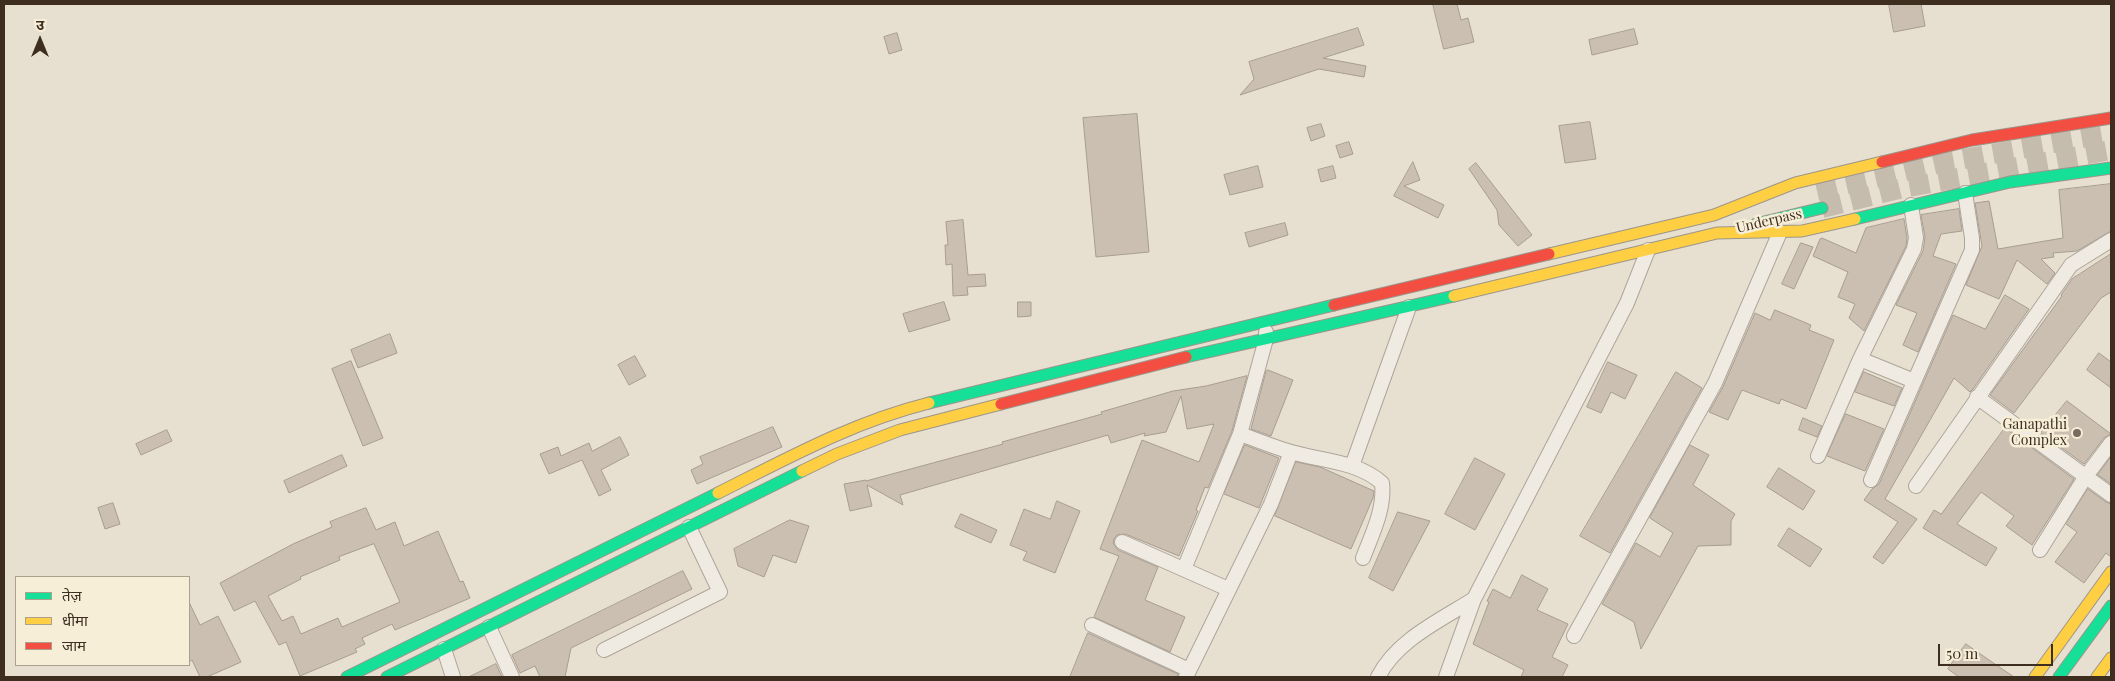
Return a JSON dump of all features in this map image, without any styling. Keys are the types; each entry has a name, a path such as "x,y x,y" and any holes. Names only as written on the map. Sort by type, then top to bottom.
{"main road":[{"path":"347,677 828,438 890,413 1714,214 1795,183 1972,140 2111,118"},
{"path":"387,677 837,454 900,430 1266,338 1409,307 1717,233 1802,231 2010,182 2111,168"},
{"name":"Underpass","path":"1714,214 1798,195"},
{"name":"Underpass","path":"1717,233 1822,208"},
{"path":"2035,677 2111,572"},
{"path":"2060,677 2111,606"},
{"path":"2097,677 2111,658"}],"street":[{"path":"1871,480 1972,250 1965,193"},
{"path":"1818,456 1860,359 1914,249 1916,238 1911,205"},
{"path":"1574,636 1715,382 1780,232"},
{"path":"1916,486 2072,265 2111,240"},
{"path":"1446,677 1474,599 1628,303 1648,250"},
{"path":"1352,466 1409,307"},
{"path":"1184,569 1240,434 1266,338 1265,321"},
{"path":"1860,359 1914,381"},
{"path":"1977,397 2111,495"},
{"path":"1240,434 1292,452 1352,466 1372,475 1382,483 1384,496 1381,509 1363,558"},
{"path":"2040,550 2086,476 2111,443"},
{"path":"1092,625 1188,674 1228,589 1272,504 1292,452"},
{"path":"604,650 720,592 689,527"},
{"path":"1122,542 1228,589"},
{"path":"1378,677 1393,654 1403,644 1474,599"},
{"path":"488,627 512,677"},
{"path":"444,649 453,677"}],"building":[{"path":"1433,4 1457,4 1461,20 1468,18 1474,42 1444,49"},
{"path":"1889,4 1921,4 1925,26 1894,32"},
{"path":"1358,28 1364,45 1323,58 1366,66 1364,77 1319,69 1240,95 1254,79 1249,62"},
{"path":"1634,29 1638,44 1592,55 1589,40"},
{"path":"897,33 902,50 889,54 884,37"},
{"path":"1137,114 1149,252 1096,257 1083,118"},
{"path":"1590,122 1596,159 1565,163 1559,126"},
{"path":"1321,124 1325,136 1311,141 1307,128"},
{"path":"1349,142 1353,154 1340,158 1336,146"},
{"path":"1413,162 1420,180 1404,186 1444,205 1438,218 1394,196"},
{"path":"1476,163 1532,235 1518,246 1499,225 1497,210 1469,169"},
{"path":"1258,166 1263,187 1230,195 1224,175"},
{"path":"1333,166 1336,178 1321,182 1318,170"},
{"path":"2111,184 2111,231 2077,251 2053,253 2054,257 2041,259 2055,273 2047,284 2017,260 1999,299 1966,285 1982,246 1975,203 1989,201 1998,249 2063,238 2059,190"},
{"path":"1959,209 1962,231 1941,234 1933,256 1956,264 1918,352 1903,345 1917,313 1896,305 1923,251 1925,237 1921,215"},
{"path":"1904,219 1907,238 1906,246 1864,331 1849,318 1855,304 1838,297 1848,272 1813,256 1822,238 1856,253 1866,228"},
{"path":"963,220 968,275 985,274 986,286 967,287 968,295 953,296 952,264 946,265 945,245 948,245 946,222"},
{"path":"1285,223 1288,235 1249,247 1245,233"},
{"path":"1801,243 1813,247 1794,289 1782,284"},
{"path":"2111,254 2111,292 2101,298 2014,413 1990,395 2062,296 2072,279"},
{"path":"2005,295 2029,309 1970,392 1954,378 1885,499 1917,519 1883,564 1873,557 1898,522 1864,500 1872,489 1879,484 1953,315 1985,329"},
{"path":"944,302 950,320 909,332 903,314"},
{"path":"1018,302 1031,302 1031,316 1018,317"},
{"path":"1775,310 1811,325 1809,330 1834,340 1806,409 1781,399 1779,404 1742,390 1728,420 1709,412 1723,387 1755,313 1770,320"},
{"path":"390,334 397,353 358,368 351,350"},
{"path":"2099,353 2111,362 2111,388 2087,370"},
{"path":"635,356 646,376 629,385 618,365"},
{"path":"351,361 383,438 363,446 332,369"},
{"path":"1608,362 1637,375 1625,399 1611,392 1601,413 1587,407"},
{"path":"1268,370 1293,380 1271,436 1251,429 1266,371"},
{"path":"1676,372 1702,388 1610,553 1580,536"},
{"path":"1864,372 1902,388 1894,406 1855,392"},
{"path":"1247,376 1232,431 1208,488 1205,487 1196,510 1198,511 1179,556 1125,534 1117,535 1114,539 1113,543 1118,550 1158,567 1145,600 1185,617 1170,652 1094,617 1119,556 1100,549 1142,440 1199,462 1214,424 1187,429 1181,396 1166,432 1144,436 1145,433 1111,443 1108,435 900,495 903,505 867,485 872,506 850,511 844,484 866,481 1003,444 1002,442 1102,414 1101,412 1173,391 1206,386"},
{"name":"Ganapathi Complex","path":"2067,401 2111,434 2104,438 2084,464 2041,433"},
{"path":"1846,414 1884,429 1865,471 1827,456"},
{"path":"1803,418 1822,426 1817,437 1799,430"},
{"path":"773,427 782,447 697,484 691,470 703,464 700,457"},
{"path":"2005,428 2074,479 2032,545 2006,526 2014,516 1981,492 1957,524 1997,548 1986,566 1923,528 1934,510 1941,514"},
{"path":"167,430 172,441 141,455 136,444"},
{"path":"620,437 629,455 601,470 611,490 599,496 582,460 549,474 540,454 558,447 561,456 589,443 592,451"},
{"path":"1245,445 1279,458 1259,508 1224,494"},
{"path":"1690,445 1709,455 1693,485 1735,514 1731,521 1731,545 1698,546 1641,649 1634,622 1602,604 1636,543 1660,557 1673,533 1650,518"},
{"path":"342,455 347,466 289,493 284,481"},
{"path":"2111,457 2111,484 2098,475"},
{"path":"1475,458 1505,474 1475,530 1445,514"},
{"path":"1296,462 1320,467 1374,491 1373,498 1351,549 1275,516"},
{"path":"1779,468 1815,491 1803,510 1767,487"},
{"path":"2088,489 2111,504 2111,557 2106,553 2084,583 2055,562 2077,532 2066,524"},
{"path":"1057,501 1080,511 1055,573 1023,560 1027,552 1010,545 1024,509 1050,519"},
{"path":"113,503 120,524 105,529 98,508"},
{"path":"366,508 376,530 395,522 404,546 438,531 460,582 463,581 470,598 395,630 392,624 362,638 365,644 355,649 357,652 300,676 286,642 279,645 255,601 234,611 220,583 293,544 332,527 330,522","holes":["374,544 400,602 342,627 338,618 301,634 293,616 282,621 268,596 301,579 300,577 340,560 339,557"]},
{"path":"1398,512 1430,521 1393,591 1369,578"},
{"path":"961,514 997,530 991,543 955,527"},
{"path":"790,520 809,526 796,563 773,555 764,577 738,566 734,549"},
{"path":"1789,528 1822,549 1810,567 1778,546"},
{"path":"683,571 692,589 571,648 565,677 540,677 535,666 520,673 512,655"},
{"path":"1522,575 1548,589 1537,610 1568,624 1552,657 1568,665 1562,677 1521,677 1524,670 1473,644 1489,602 1487,601 1493,589 1510,598"},
{"path":"190,604 200,625 218,616 241,662 207,677 200,677 192,660 190,661"},
{"path":"1088,633 1178,674 1177,677 1070,677"},
{"path":"1966,644 2014,677 1959,677 1948,669"},
{"path":"496,664 502,677 469,677"}],"tunnel":[{"path":"1817,191 1936,164 2111,133"},
{"path":"1822,208 1903,188 2111,150"}],"traffic: fast":[{"path":"1855,219 2010,182 2111,168"},
{"path":"1756,224 1822,208"},
{"path":"1186,357 1454,296"},
{"path":"929,403 1334,305"},
{"path":"387,677 802,471"},
{"path":"347,677 718,493"},
{"path":"2059,677 2111,606"}],"traffic: slow":[{"path":"1549,254 1714,215 1795,183 1882,162"},
{"path":"1454,296 1717,233 1802,231 1855,219"},
{"path":"718,493 821,442 874,420 929,403"},
{"path":"802,471 837,454 900,430 1001,404"},
{"path":"2035,677 2111,572"},
{"path":"2097,677 2111,658"}],"traffic: jam":[{"path":"1882,162 1972,140 2111,118"},
{"path":"1334,305 1549,254"},
{"path":"1001,404 1186,357"}],"place":[{"name":"Ganapathi Complex","path":"2077,433"}]}
